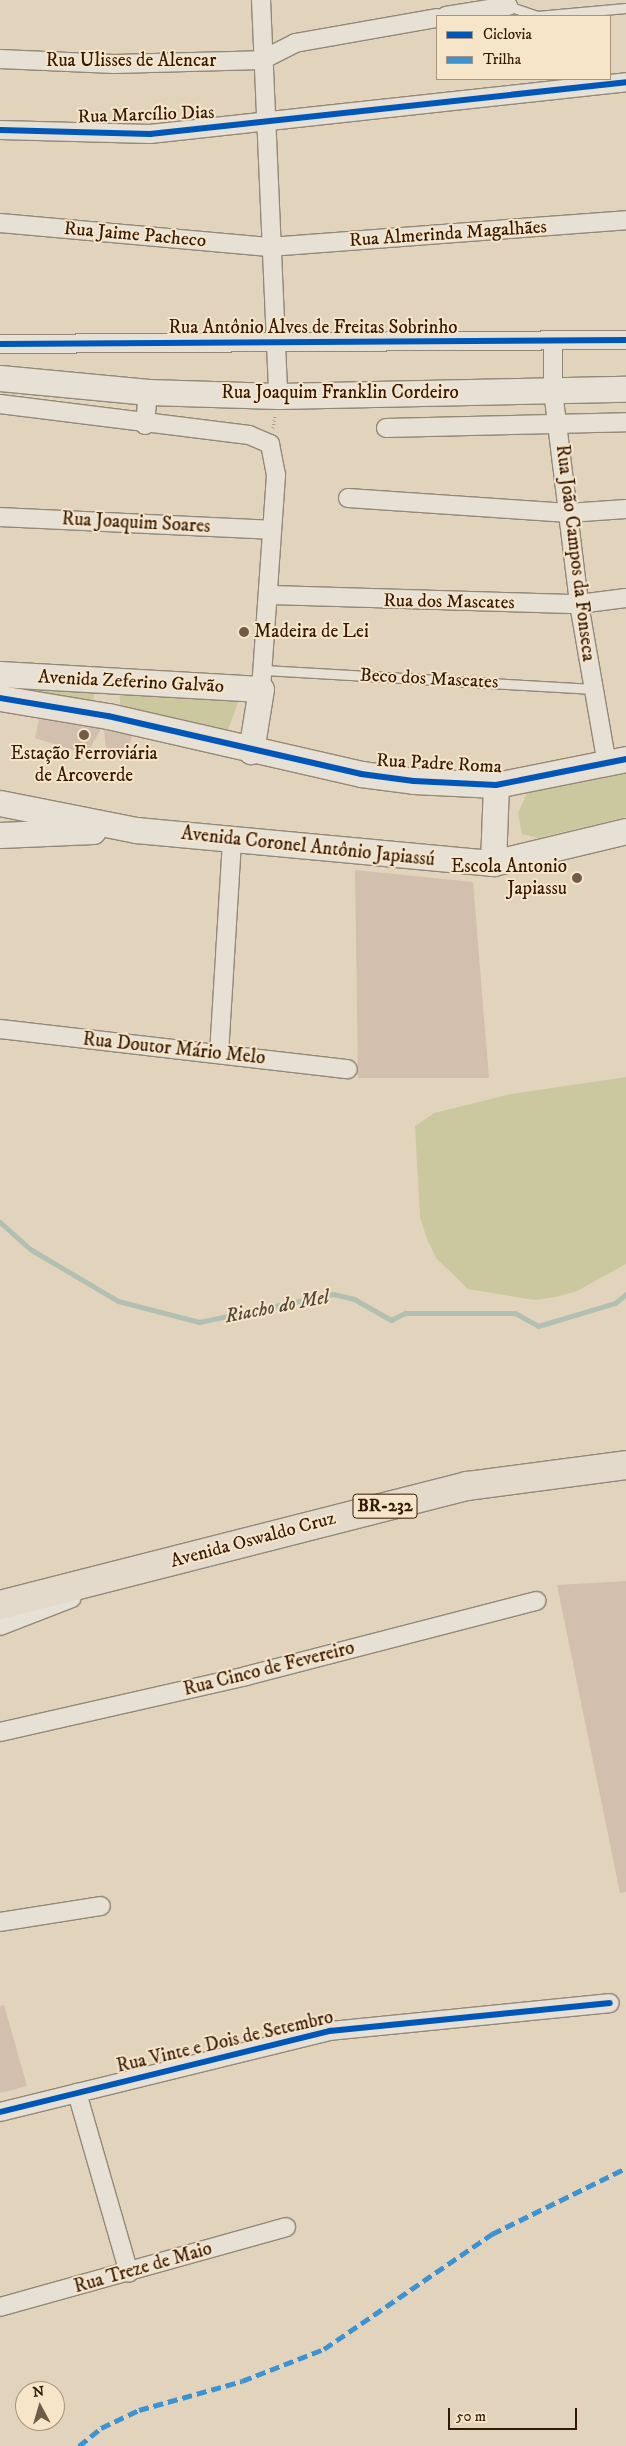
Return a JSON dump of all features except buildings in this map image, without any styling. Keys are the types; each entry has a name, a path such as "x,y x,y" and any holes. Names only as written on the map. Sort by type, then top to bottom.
{"highway":[{"name":"Avenida Oswaldo Cruz","path":"0,1605 466,1486 626,1465"}],"street":[{"path":"261,0 263,123 278,396"},
{"path":"452,15 508,6"},
{"path":"262,60 295,43 436,18"},
{"name":"Rua Ulisses de Alencar","path":"0,59 114,64 262,60"},
{"name":"Rua Marcílio Dias","path":"0,130 121,135 263,123 626,82"},
{"name":"Rua Almerinda Magalhães","path":"269,247 626,220"},
{"name":"Rua Jaime Pacheco","path":"0,223 269,247"},
{"name":"Rua Antônio Alves de Freitas Sobrinho","path":"0,344 276,344 626,340"},
{"name":"Rua João Campos da Fonseca","path":"553,341 553,391 579,604 593,689 617,761"},
{"name":"Rua Joaquim Franklin Cordeiro","path":"0,378 148,392 278,396 626,389"},
{"path":"145,425 148,392"},
{"path":"0,404 145,425 249,435 270,444 276,475 272,530 271,595 263,679 251,751"},
{"path":"386,428 626,422"},
{"path":"348,498 568,513 626,509"},
{"name":"Rua Joaquim Soares","path":"0,517 272,530"},
{"name":"Rua dos Mascates","path":"271,595 579,604 626,598"},
{"name":"Avenida Zeferino Galvão","path":"0,674 112,681 263,679"},
{"path":"108,716 112,681"},
{"name":"Avenida Zeferino Galvão","path":"0,698 108,716 251,751"},
{"name":"Rua Padre Roma","path":"251,751 361,774 496,785 617,761"},
{"path":"493,862 496,785"},
{"path":"0,802 136,830"},
{"path":"0,802 7,820 0,833 136,830"},
{"name":"Avenida Coronel Antônio Japiassú","path":"136,830 493,862 626,831"},
{"path":"219,1054 232,840"},
{"name":"Rua Doutor Mário Melo","path":"0,1029 348,1069"},
{"path":"0,1626 148,1567"},
{"name":"Rua Cinco de Fevereiro","path":"0,1732 246,1676 536,1601"},
{"path":"0,1921 101,1906"},
{"name":"Rua Vinte e Dois de Setembro","path":"0,2112 330,2031 610,2003"},
{"path":"77,2093 129,2273"},
{"name":"Rua Treze de Maio","path":"0,2307 129,2273 286,2227"}],"lane":[{"path":"508,6 534,15"},
{"path":"548,15 626,8"},
{"name":"Beco dos Mascates","path":"263,679 593,689"}],"path":[{"path":"270,444 278,396"}],"shaded area":[{"path":"13,683 95,684 93,707 0,689"},
{"path":"119,691 239,700 228,730 215,731 121,711"},
{"path":"626,768 626,817 538,838 522,834 518,813 529,789"},
{"path":"626,1077 626,1264 577,1291 556,1297 534,1300 468,1289 436,1258 427,1239 420,1217 415,1126 434,1113 511,1094"}],"waterway":[{"name":"Riacho do Mel","path":"0,1222 30,1249 118,1301 199,1322 333,1294 354,1299 391,1320 405,1313 515,1313 538,1326 615,1303 626,1294"}],"marked path":[{"path":"79,2446 101,2428 139,2410 242,2381 324,2349 492,2234 626,2168"}],"cycle path":[{"path":"0,130 150,134 626,82"},
{"path":"0,344 626,340"},
{"path":"0,698 108,716 361,774 414,781 496,785 626,759"},
{"path":"0,2112 330,2031 610,2003"}],"place":[{"name":"Madeira de Lei","path":"244,632"},
{"name":"Estação Ferroviária de Arcoverde","path":"84,735"},
{"name":"Escola Antonio Japiassu","path":"577,878"}]}
